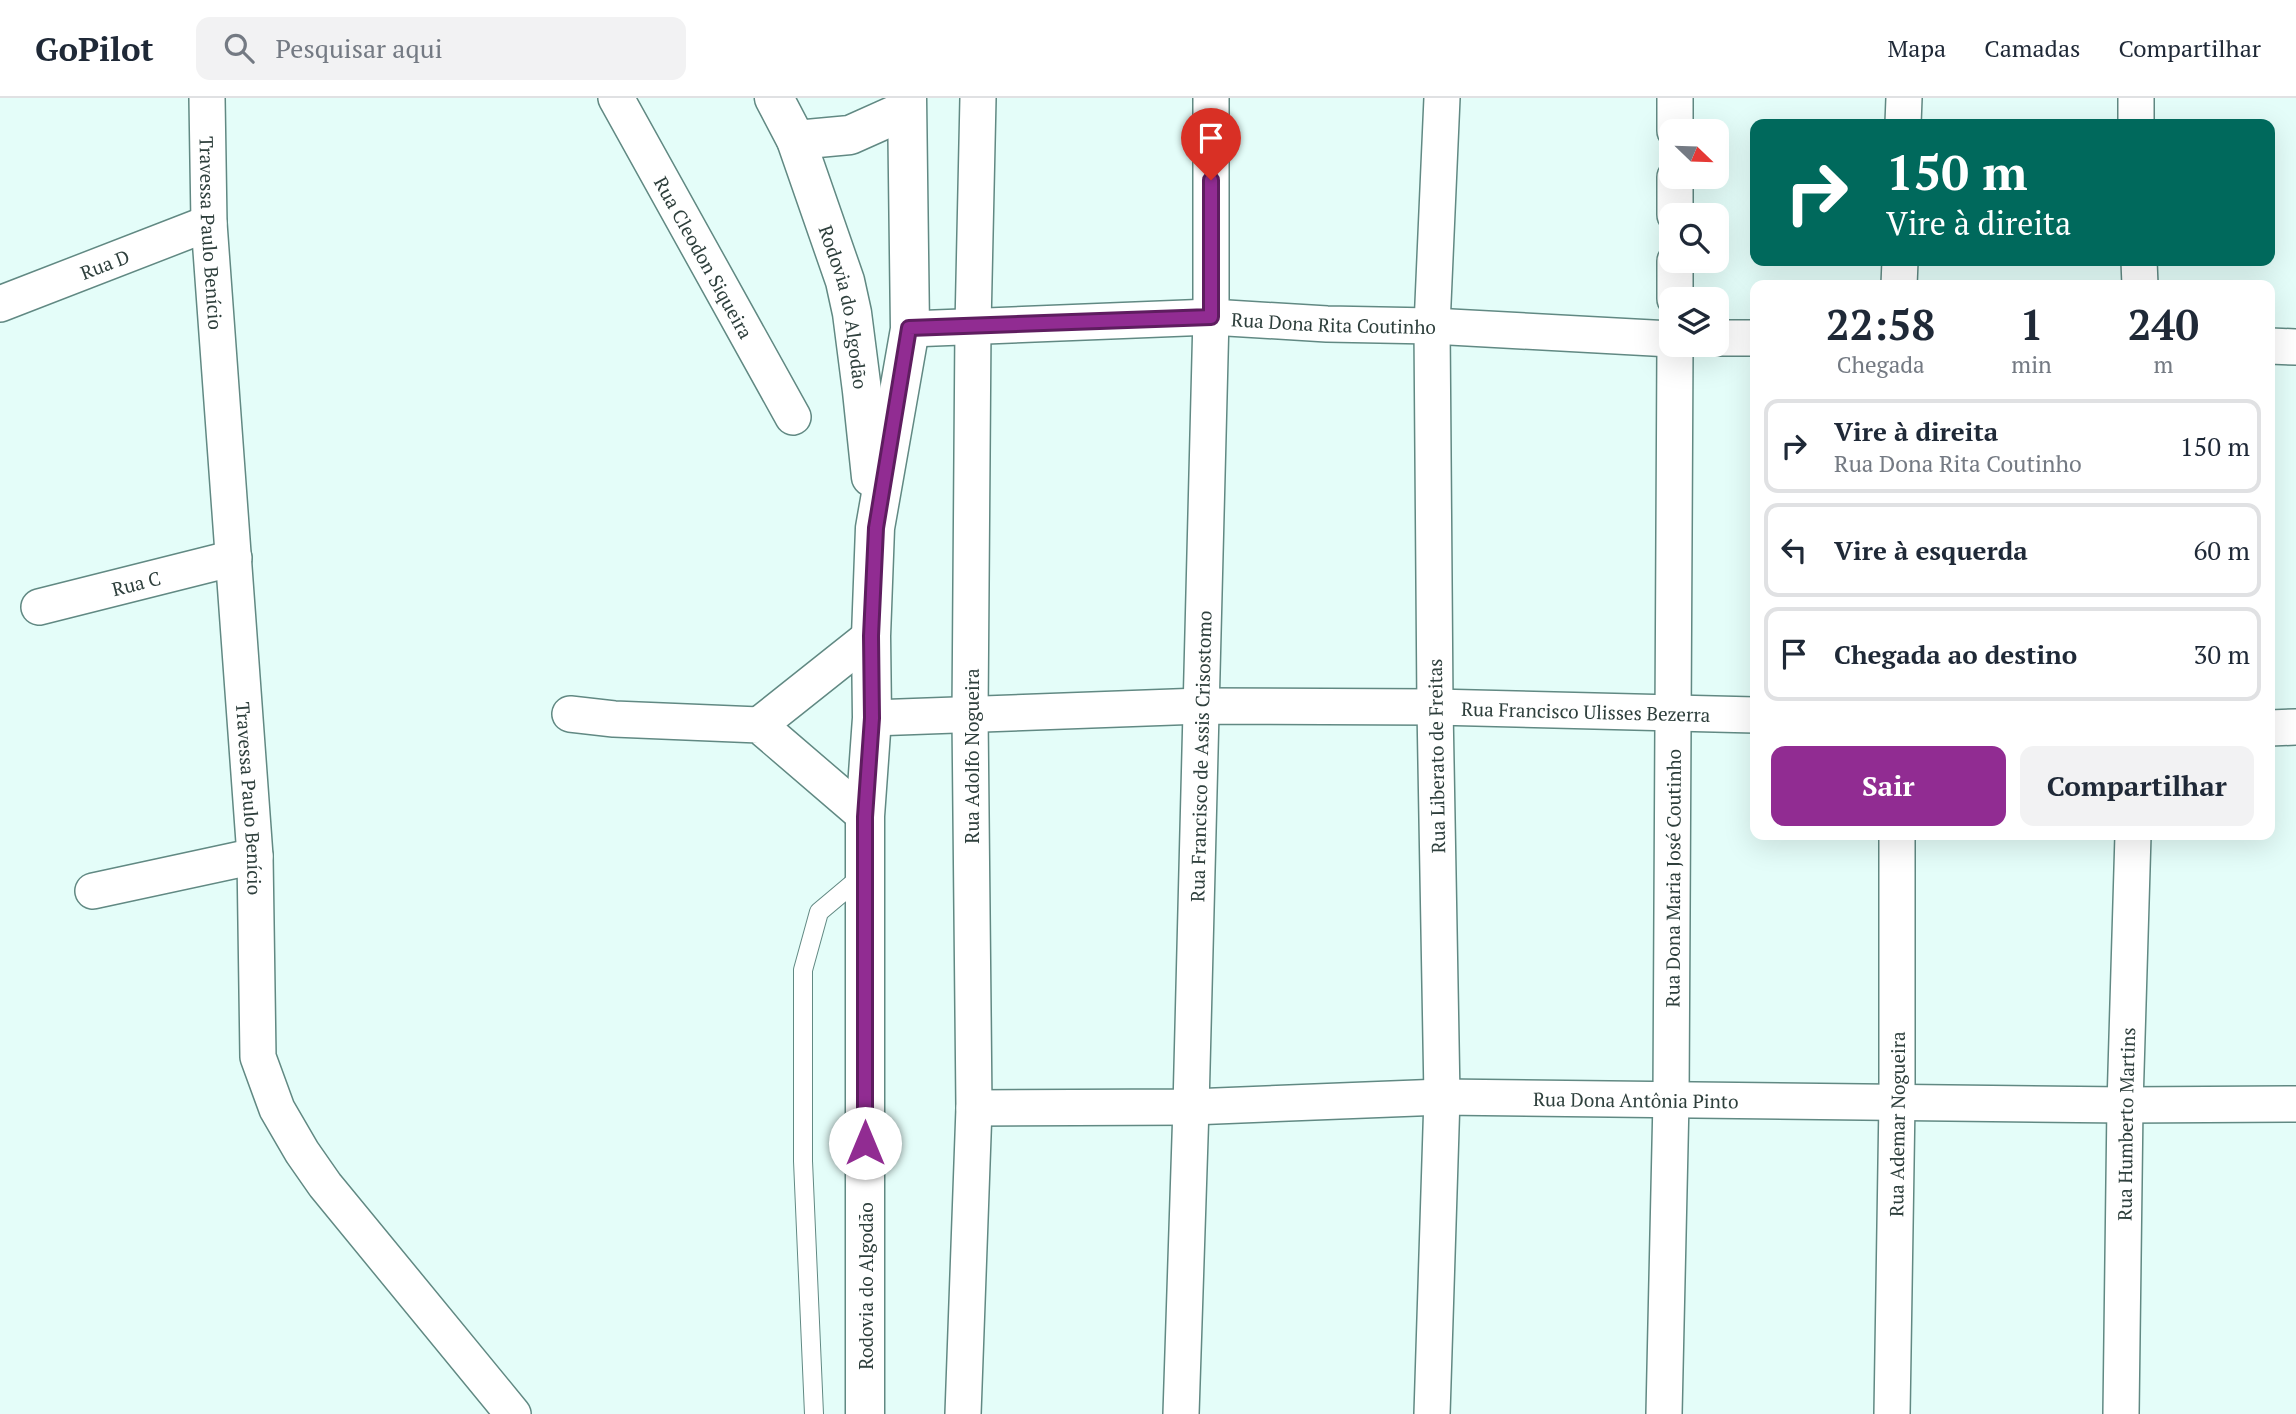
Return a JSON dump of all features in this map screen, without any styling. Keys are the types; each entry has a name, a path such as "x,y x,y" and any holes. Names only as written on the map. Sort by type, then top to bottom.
{"main road":[{"name":"Rodovia do Algodão","path":"774,98 796,140 841,269 852,313 876,528"},
{"name":"Rodovia do Algodão","path":"866,1414 865,817 872,718 871,636 876,528 909,328 907,104"},
{"path":"796,140 849,135 907,104"}],"street":[{"name":"Travessa Paulo Benício","path":"207,98 209,223 255,856 258,1057 277,1109 325,1185 513,1414"},
{"name":"Rua Cleodon Siqueira","path":"616,98 793,417"},
{"name":"Rua Adolfo Nogueira","path":"963,1414 974,1108 971,715 973,326 978,98"},
{"name":"Rua Francisco de Assis Crisostomo","path":"1181,1414 1211,317 1211,98"},
{"name":"Rua Liberato de Freitas","path":"1432,1414 1442,1097 1432,326 1442,98"},
{"path":"1675,98 1675,119"},
{"path":"1903,119 1904,98"},
{"path":"2136,98 2136,119"},
{"name":"Rua D","path":"0,304 209,223"},
{"name":"Rua Dona Rita Coutinho","path":"909,328 1211,317 1659,338"},
{"path":"1729,338 1750,338"},
{"path":"2275,346 2296,348"},
{"name":"Rua Dona Maria José Coutinho","path":"1664,1414 1671,1100 1675,357"},
{"name":"Rua C","path":"38,607 234,558"},
{"path":"759,725 871,636"},
{"name":"Rua Francisco Ulisses Bezerra","path":"872,718 1201,706 1435,707 1750,715"},
{"path":"570,715 759,725 865,817"},
{"path":"2275,728 2296,727"},
{"name":"Rua Ademar Nogueira","path":"1892,1414 1897,1101 1897,840"},
{"name":"Rua Humberto Martins","path":"2121,1414 2125,1105 2133,840"},
{"path":"93,891 255,856"},
{"name":"Rua Dona Antônia Pinto","path":"974,1108 1191,1107 1442,1097 2125,1105 2296,1104"}],"lane":[{"path":"814,1414 803,1161 803,970 820,912 865,873"}],"route":[{"path":"865,1143 865,817 872,718 871,636 876,528 909,328 1211,317 1211,180"}]}
